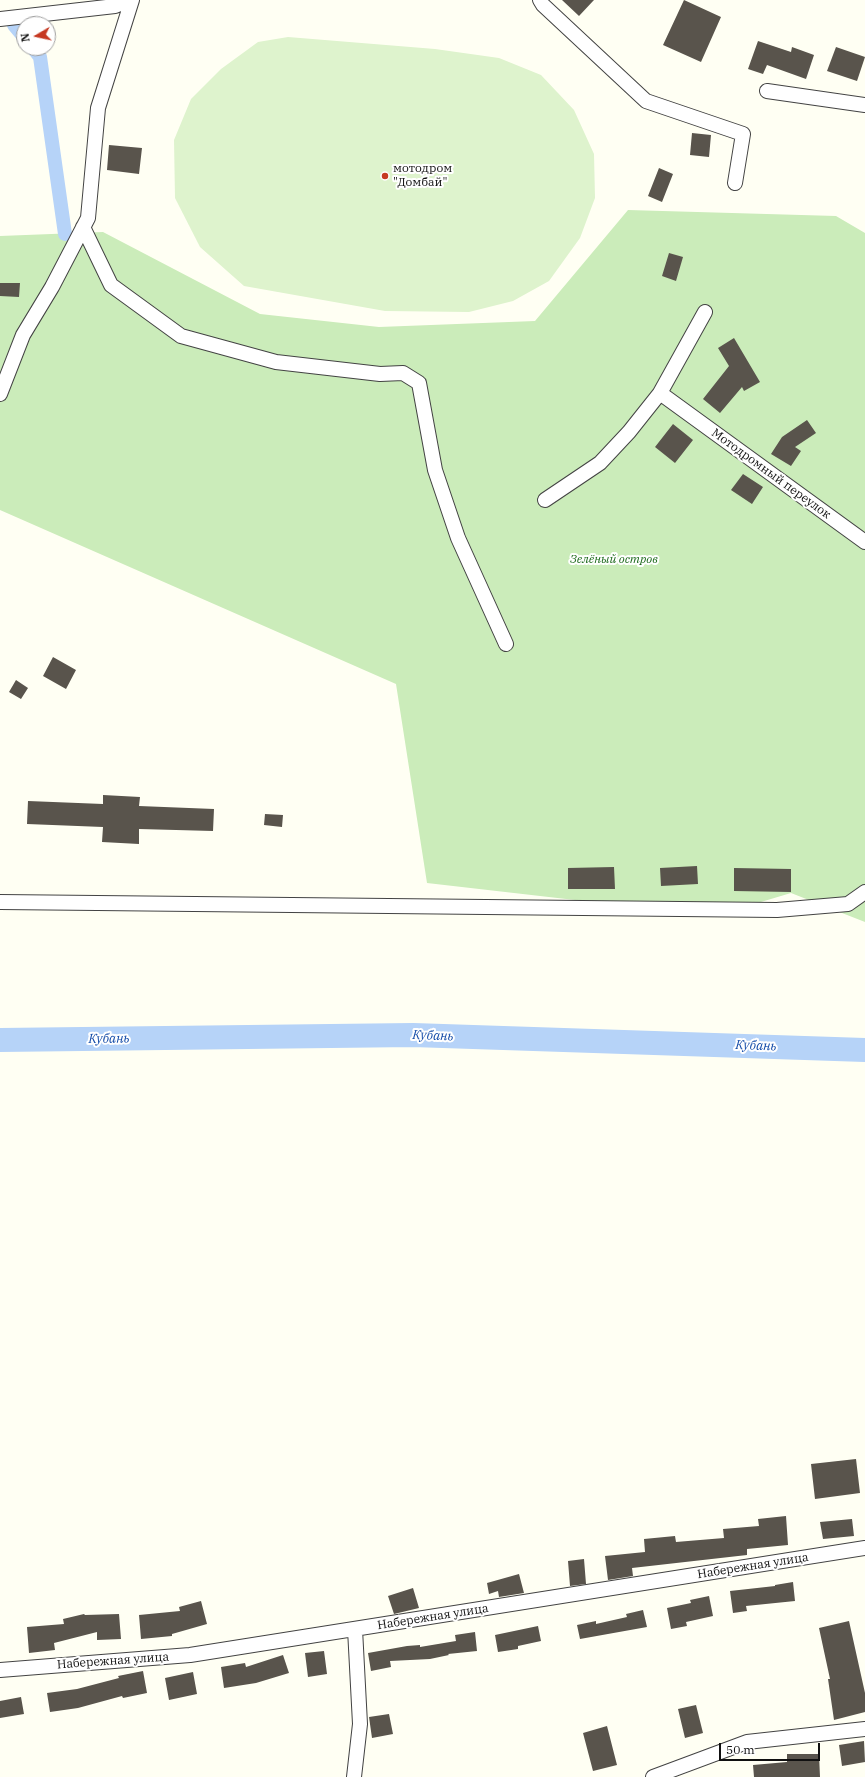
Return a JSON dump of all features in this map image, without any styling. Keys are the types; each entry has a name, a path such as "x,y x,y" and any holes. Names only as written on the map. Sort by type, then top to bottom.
{"street":[{"path":"0,19 115,6 131,0"},
{"path":"0,394 23,335 52,287 88,218 98,108 131,0"},
{"path":"540,0 543,5 646,101 743,134 735,183"},
{"path":"767,91 865,104"},
{"path":"84,227 111,285 181,336 276,362 380,374 403,373 419,383 435,470 458,538 506,644"},
{"path":"545,500 600,463 629,432 660,393 705,312"},
{"name":"Мотодромный переулок","path":"660,393 865,542"},
{"path":"0,902 778,910 848,904 865,892"},
{"name":"Набережная улица","path":"0,1670 190,1655 865,1548"},
{"path":"354,1777 360,1724 356,1629"},
{"path":"653,1777 747,1742 865,1729"}],"green space":[{"name":"мотодром \"Домбай\"","path":"288,37 435,49 499,58 541,75 574,110 594,154 595,198 580,238 549,281 513,301 469,312 385,311 244,286 200,247 175,198 174,140 191,99 221,69 258,42"},
{"name":"Зелёный остров","path":"628,210 836,216 865,233 865,922 791,893 714,916 427,883 396,684 0,510 0,236 103,232 260,314 379,327 535,321"}],"building":[{"path":"562,0 594,0 579,16"},
{"path":"684,0 721,17 701,62 663,45"},
{"path":"758,41 791,52 792,47 814,55 806,79 767,65 763,74 748,69"},
{"path":"836,47 865,57 857,81 827,71"},
{"path":"692,133 711,135 709,157 690,155"},
{"path":"109,145 142,148 139,174 107,170"},
{"path":"659,168 673,174 662,202 648,196"},
{"path":"669,253 683,257 676,281 662,276"},
{"path":"0,283 20,283 19,297 0,296"},
{"path":"734,338 760,382 744,391 742,387 720,413 703,399 729,366 718,348"},
{"path":"807,420 816,433 795,447 801,451 791,466 771,454 782,437"},
{"path":"673,424 693,440 675,463 655,447"},
{"path":"743,474 763,487 752,504 731,490"},
{"path":"53,657 76,670 66,689 43,676"},
{"path":"16,680 28,688 21,699 9,692"},
{"path":"103,795 140,797 139,806 214,809 213,831 139,829 139,844 102,842 103,827 27,824 28,801 103,804"},
{"path":"265,814 283,815 282,827 264,825"},
{"path":"697,866 698,884 661,886 660,868"},
{"path":"614,867 615,889 568,889 568,868"},
{"path":"734,868 791,869 791,892 734,891"},
{"path":"856,1459 860,1493 815,1499 811,1464"},
{"path":"786,1516 788,1545 747,1549 747,1555 632,1568 633,1576 608,1580 605,1556 645,1552 644,1539 675,1536 676,1542 724,1538 723,1529 759,1526 758,1519"},
{"path":"852,1519 854,1536 823,1539 820,1522"},
{"path":"584,1559 586,1584 570,1586 568,1561"},
{"path":"519,1574 524,1593 499,1597 498,1591 489,1594 487,1583"},
{"path":"793,1582 795,1601 746,1606 747,1611 733,1613 730,1591 775,1586"},
{"path":"413,1588 419,1608 394,1614 388,1596"},
{"path":"709,1596 713,1616 686,1622 687,1626 671,1629 667,1608 691,1603 690,1600"},
{"path":"201,1601 207,1624 172,1634 172,1636 141,1639 139,1615 180,1611 179,1607"},
{"path":"643,1610 647,1627 580,1639 577,1625 596,1621 596,1624 627,1617 626,1614"},
{"path":"84,1614 119,1614 121,1639 97,1640 97,1632 54,1643 55,1650 29,1653 27,1627 64,1624 63,1619"},
{"path":"849,1621 865,1693 865,1712 834,1720 828,1679 830,1679 819,1628"},
{"path":"538,1626 541,1641 518,1646 518,1649 498,1652 495,1635"},
{"path":"475,1632 477,1651 448,1654 449,1655 430,1659 390,1661 391,1667 371,1671 368,1653 407,1646 420,1645 420,1647 456,1641 455,1635"},
{"path":"324,1651 327,1674 308,1677 305,1653"},
{"path":"283,1655 289,1673 256,1683 224,1688 221,1667 245,1663 246,1667"},
{"path":"143,1671 147,1693 123,1698 122,1696 78,1708 50,1712 47,1693 77,1689 119,1678 118,1676"},
{"path":"193,1672 197,1694 169,1700 165,1678"},
{"path":"21,1697 24,1714 0,1718 0,1701"},
{"path":"696,1705 703,1733 685,1738 678,1709"},
{"path":"389,1714 393,1734 372,1738 369,1717"},
{"path":"607,1726 617,1765 593,1771 583,1733"},
{"path":"864,1741 865,1762 842,1766 839,1745"},
{"path":"787,1754 819,1754 820,1777 754,1777 753,1765 787,1762"}],"waterway":[{"path":"39,56 65,234"},
{"name":"Кубань","path":"0,1040 413,1035 865,1050"}],"place":[{"name":"мотодром \"Домбай\"","path":"385,176"}]}
